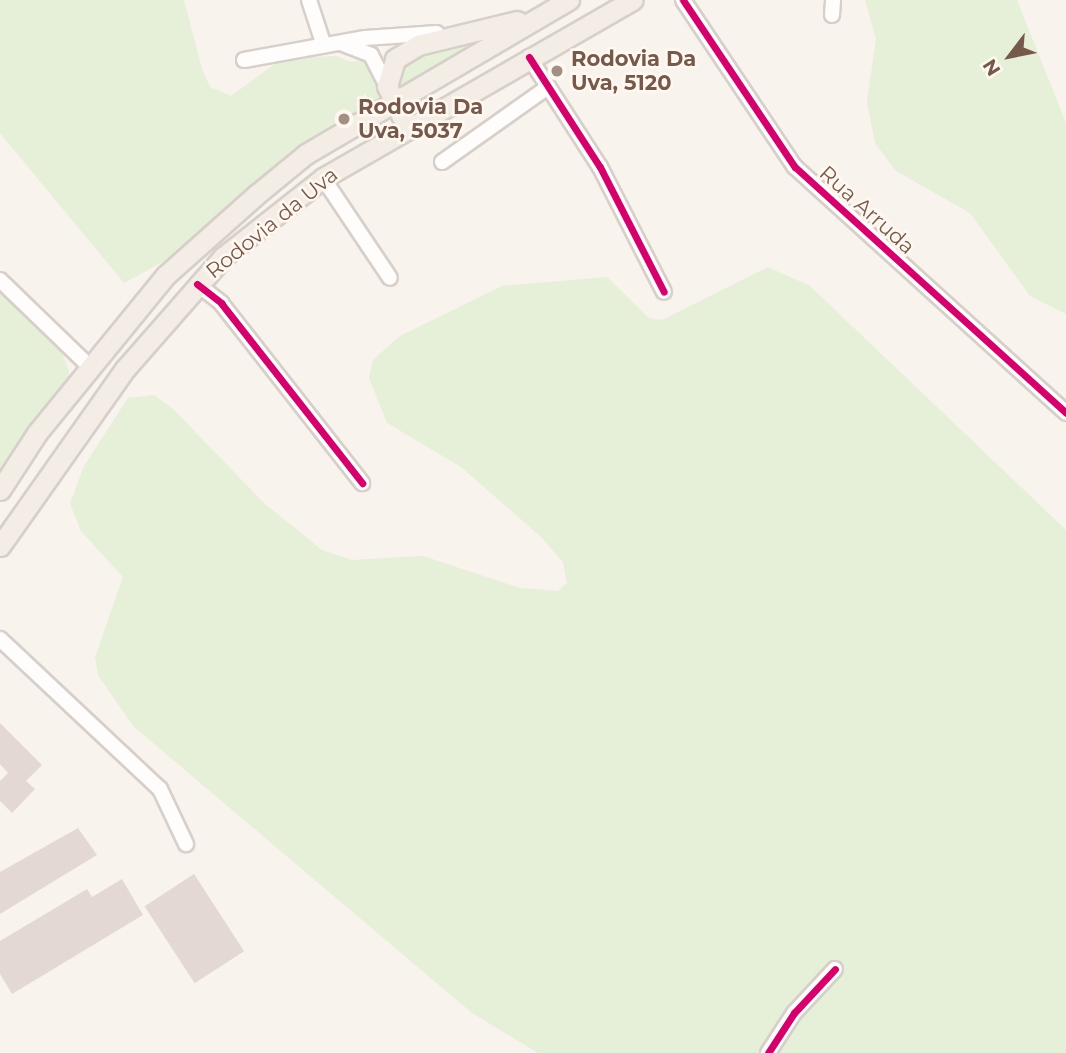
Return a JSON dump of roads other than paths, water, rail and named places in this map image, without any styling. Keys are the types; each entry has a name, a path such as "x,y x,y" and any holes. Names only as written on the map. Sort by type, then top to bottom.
{"main road":[{"name":"Rodovia da Uva","path":"0,490 91,368 165,276 226,222 306,154 389,94 569,0"},
{"name":"Rodovia da Uva","path":"0,546 125,369 197,284 323,178 407,127 633,0"},
{"path":"407,127 389,94 388,71 405,51 545,13"}],"street":[{"path":"309,0 331,45 371,55 389,94"},
{"name":"Rua Arruda","path":"683,0 795,167 1066,412"},
{"path":"244,60 331,45 481,30"},
{"path":"529,57 600,167 664,292"},
{"path":"442,162 548,87"},
{"path":"323,178 390,278"},
{"path":"0,280 91,368"},
{"path":"197,284 221,303 362,483"},
{"path":"0,639 160,789 186,844"},
{"path":"768,1053 794,1013 835,969"}],"place":[{"name":"Rodovia Da Uva, 5120","path":"557,71"},
{"name":"Rodovia Da Uva, 5037","path":"344,119"}]}
